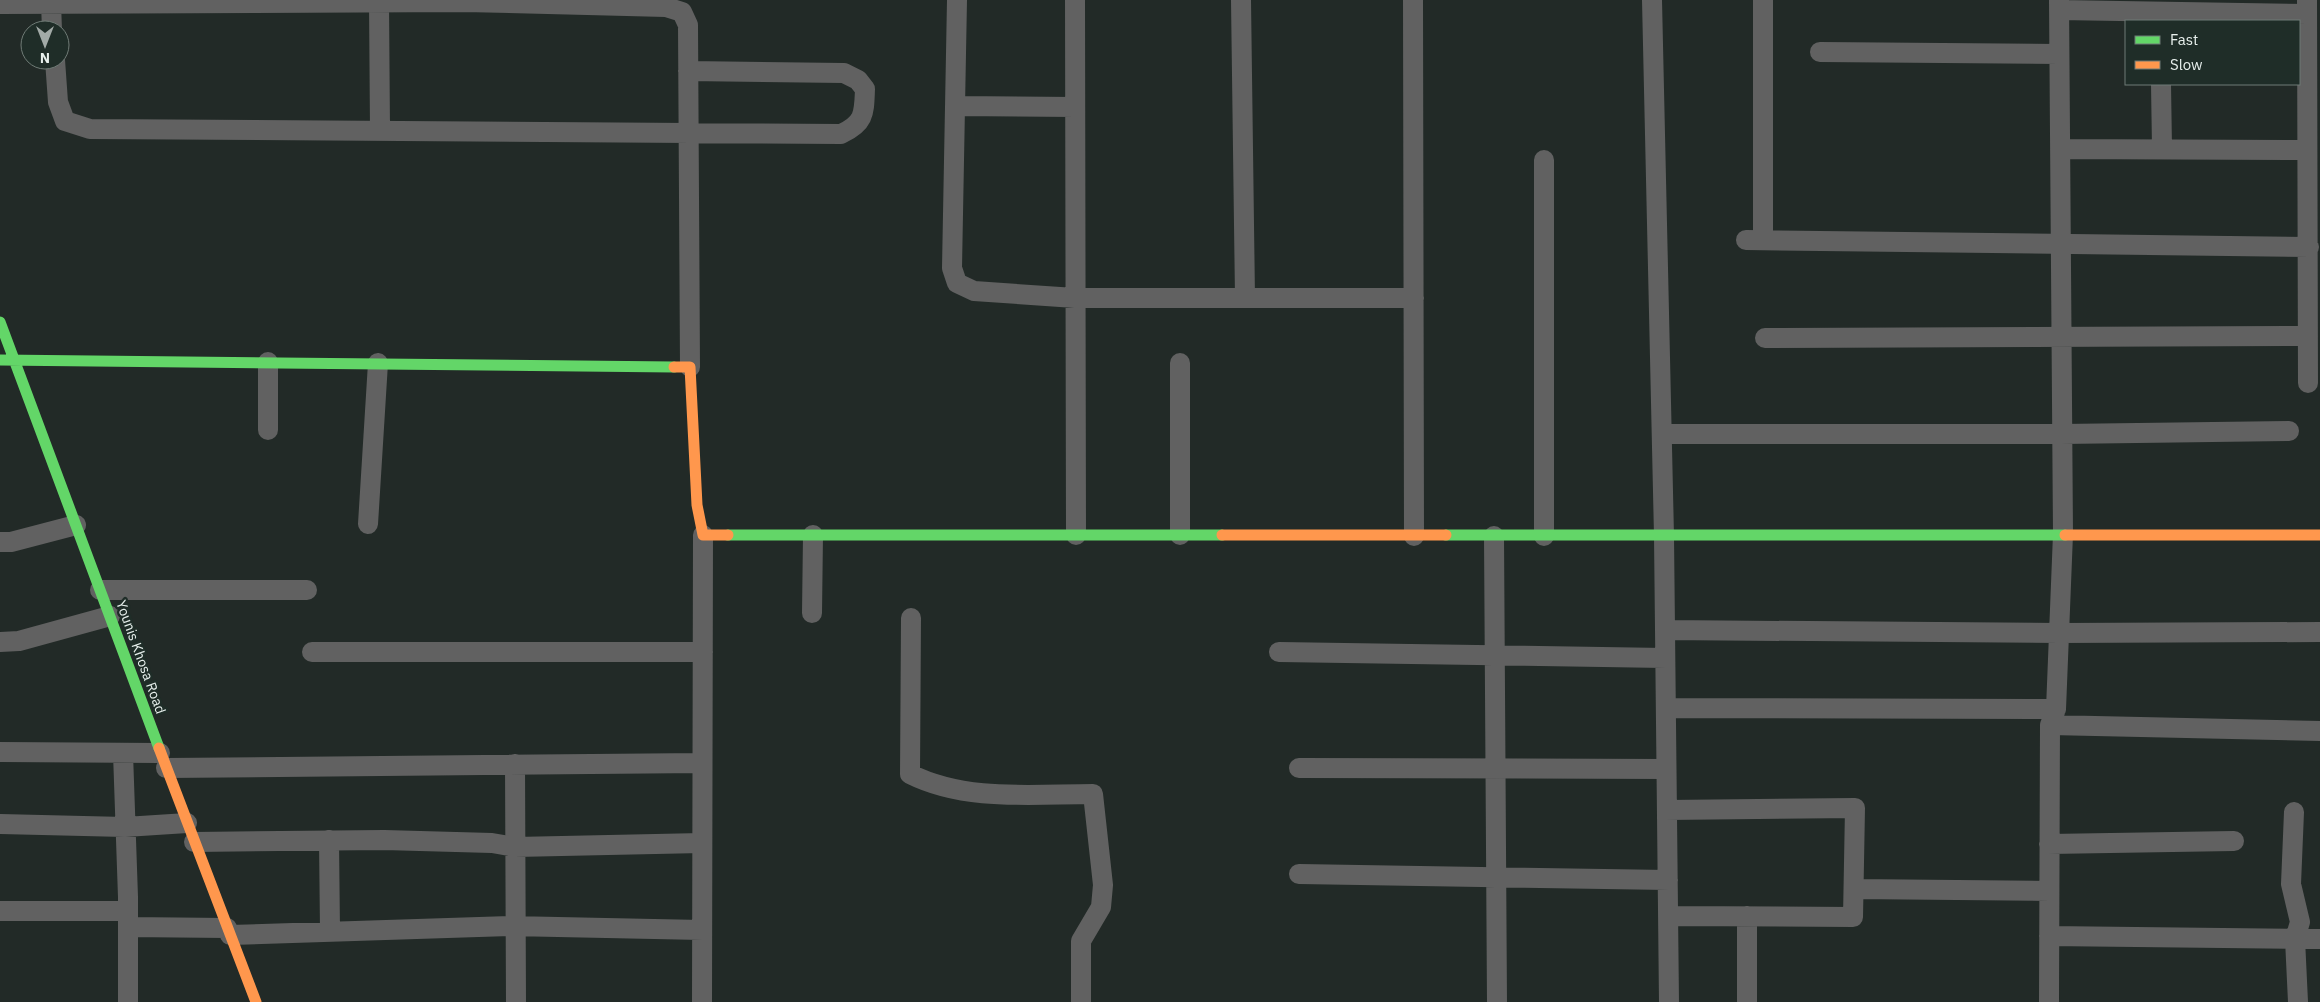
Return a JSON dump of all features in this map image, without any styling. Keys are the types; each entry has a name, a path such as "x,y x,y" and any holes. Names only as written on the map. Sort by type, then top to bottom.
{"street":[{"path":"957,0 952,268 957,283 974,291 1075,298 1414,298"},
{"path":"1075,0 1076,535"},
{"path":"1242,0 1245,298"},
{"path":"1413,0 1414,536"},
{"path":"1652,0 1664,536 1670,1002"},
{"path":"1764,0 1755,240 2061,242 2309,247"},
{"path":"0,4 332,1 666,7 682,12 688,25 690,367 697,505 703,535 702,1002"},
{"path":"379,2 380,130"},
{"path":"50,3 51,20"},
{"path":"2049,1002 2049,891 2053,717 2063,534 2059,5 2159,16 2307,7 2306,150 2313,209 2309,247 2308,383"},
{"path":"1820,52 2059,54"},
{"path":"56,70 58,102 65,121 90,129 841,134 855,128 864,114 865,89 858,80 844,73 688,70"},
{"path":"2161,85 2162,148"},
{"path":"955,106 1075,107"},
{"path":"2060,149 2306,150"},
{"path":"1544,160 1544,536"},
{"name":"Younis Khosa Road","path":"0,322 163,760 256,1002"},
{"path":"1765,338 2308,336"},
{"path":"0,360 690,367"},
{"path":"268,362 268,430"},
{"path":"368,524 378,364"},
{"path":"1180,364 1180,536"},
{"path":"1662,434 2062,434 2289,431"},
{"path":"0,542 11,542 76,525"},
{"path":"703,535 2320,535"},
{"path":"812,613 813,535"},
{"path":"1494,536 1498,1002"},
{"path":"100,590 307,590"},
{"path":"0,642 19,641 110,616"},
{"path":"911,618 910,774 932,785 988,794 1093,794 1103,885 1101,907 1081,942 1081,1002"},
{"path":"1665,630 2059,633 2320,632"},
{"path":"312,652 703,652"},
{"path":"1279,652 1665,658"},
{"path":"1666,708 2053,717 2320,731"},
{"path":"0,752 123,753 163,760 515,764 702,762"},
{"path":"123,753 128,919 128,1002"},
{"path":"515,764 516,1002"},
{"path":"1299,768 1666,769"},
{"path":"1667,810 1856,808 1853,917 1668,916"},
{"path":"2294,812 2291,884 2300,922 2295,939 2298,1002"},
{"path":"0,824 125,827 191,833 329,840 492,843 515,847 702,843"},
{"path":"329,840 330,931"},
{"path":"2050,844 2234,841"},
{"path":"1299,874 1668,880"},
{"path":"1854,889 2049,891"},
{"path":"0,911 128,919 228,931 330,931 516,926 702,930"},
{"path":"1748,916 1748,1002"},
{"path":"2049,936 2320,939"}],"traffic: fast":[{"path":"0,322 159,748"},
{"path":"0,360 674,367"},
{"path":"728,535 1222,535"},
{"path":"1446,535 2065,535"}],"traffic: slow":[{"path":"674,367 690,367 697,505 703,535 728,535"},
{"path":"1222,535 1446,535"},
{"path":"2065,535 2320,535"},
{"path":"159,748 256,1002"}]}
